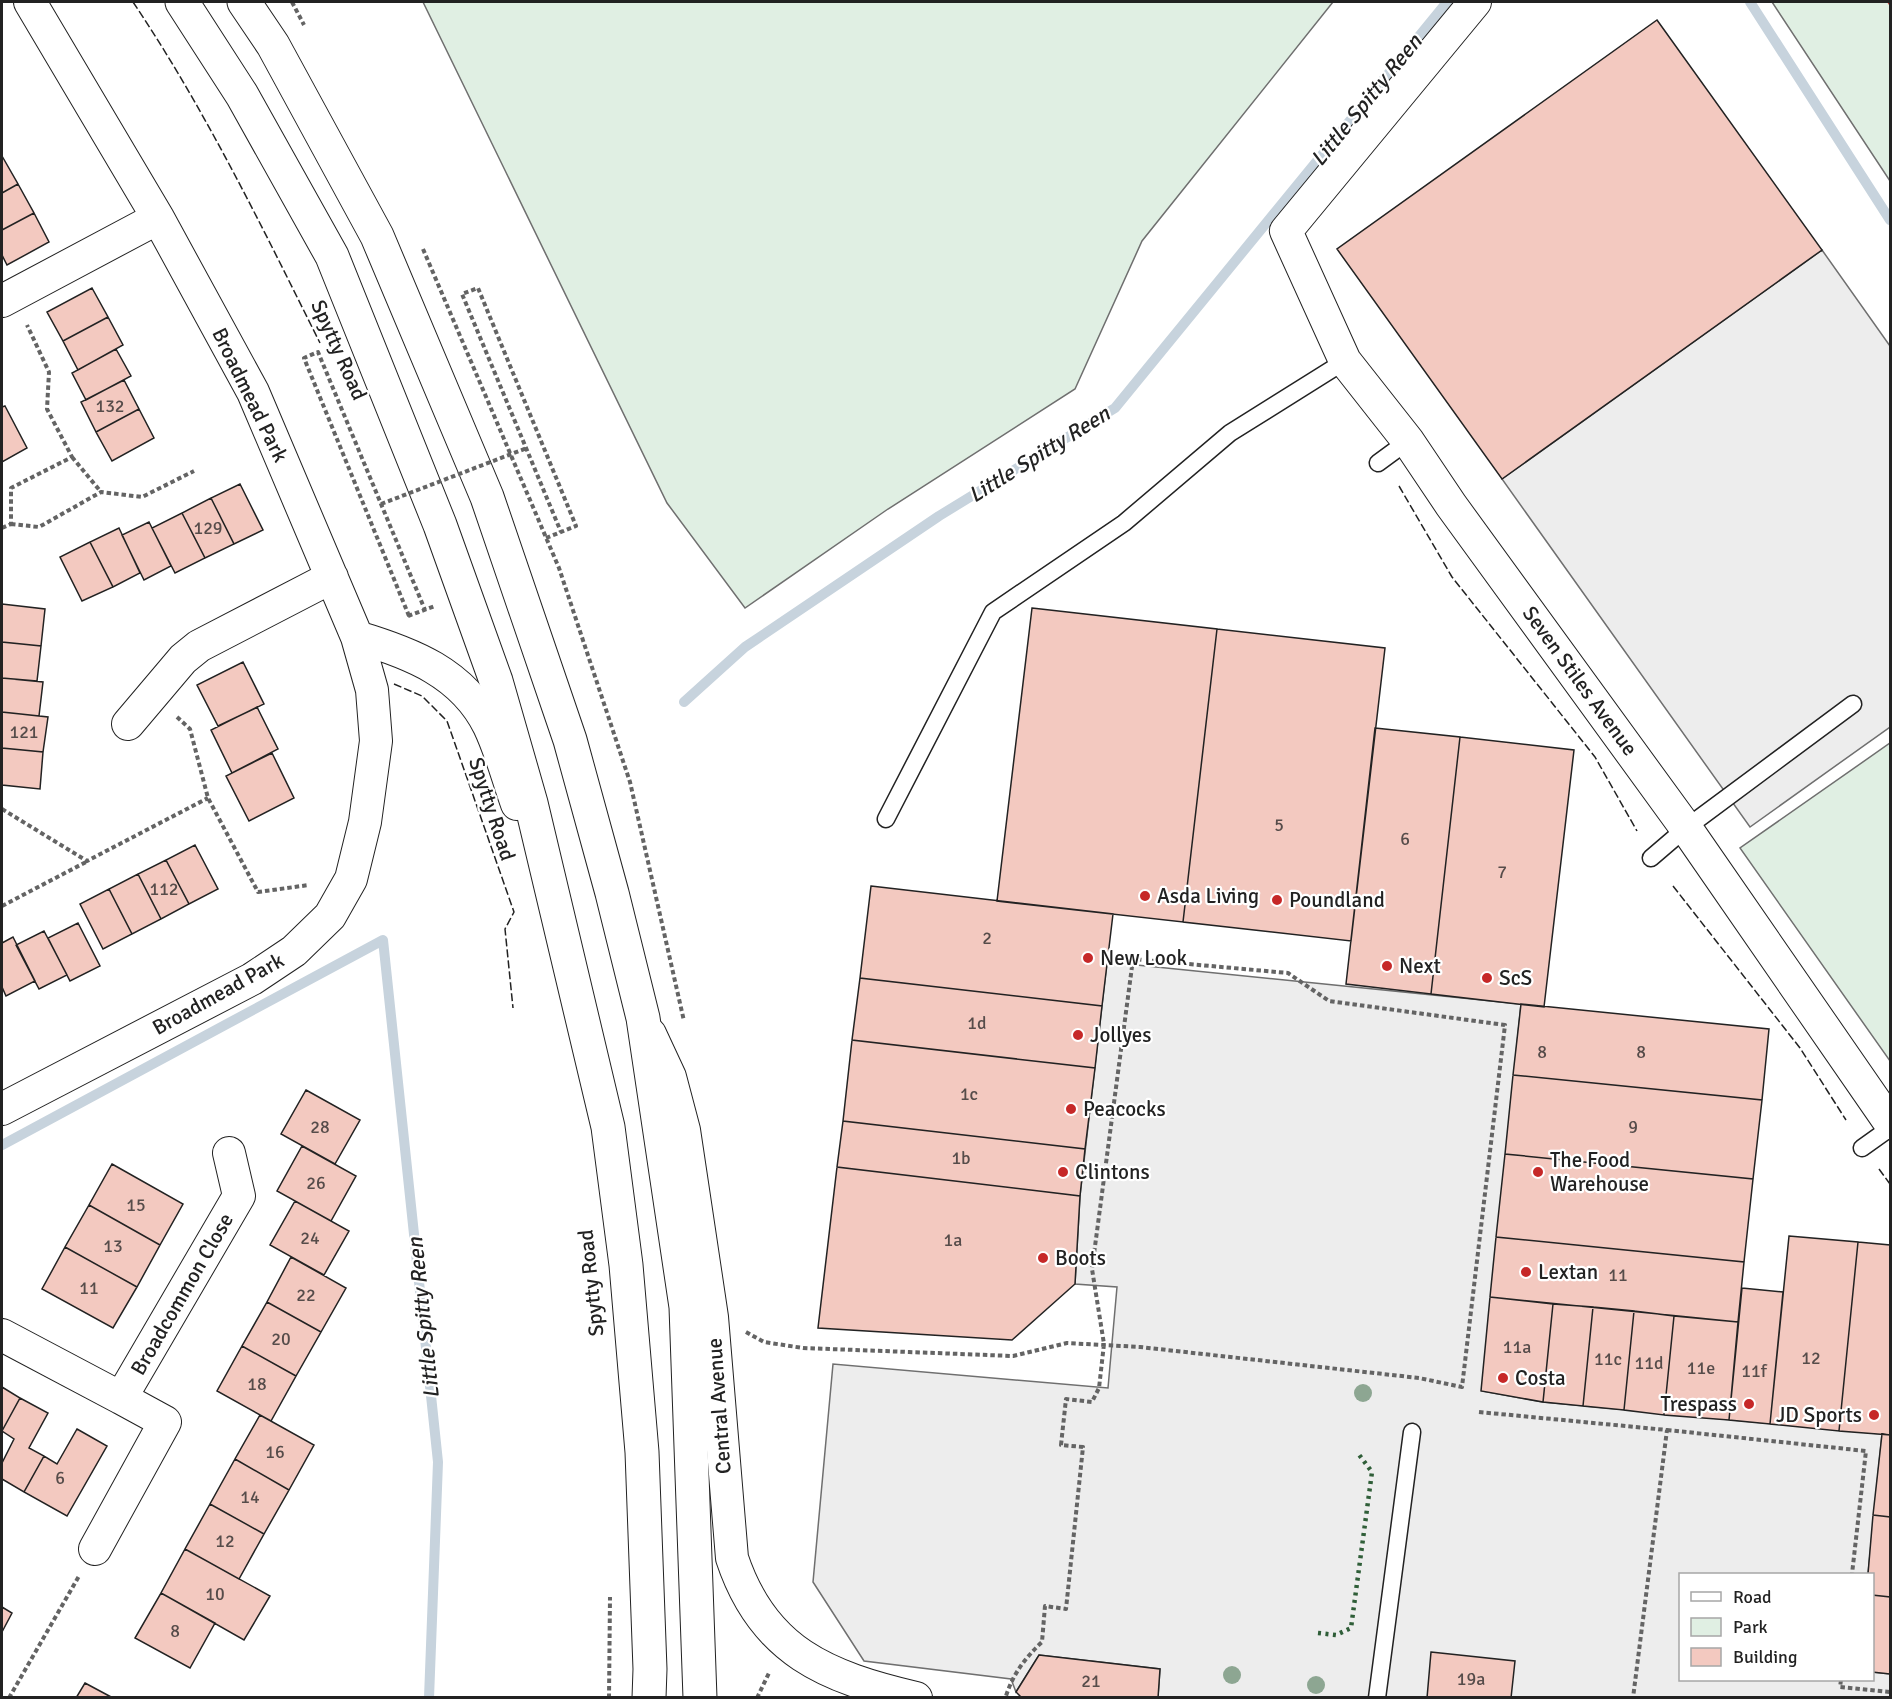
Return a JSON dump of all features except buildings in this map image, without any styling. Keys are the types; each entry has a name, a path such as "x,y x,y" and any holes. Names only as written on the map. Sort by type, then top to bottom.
{"main road":[{"name":"Spytty Road","path":"182,2 242,95 332,256 440,525 496,681 531,803 608,1127 627,1265 642,1452 650,1669 649,1698"},
{"path":"244,2 273,45 377,236 487,497 570,740 643,1018 686,1307 700,1698"}],"street":[{"name":"Broadmead Park","path":"2,1110 252,979 294,951 330,916 351,879 365,822 376,741 372,690 357,637 253,392 158,218 30,2"},
{"name":"Seven Stiles Avenue","path":"1475,2 1286,231 1345,361 1408,441 1451,505 1686,828 1890,1123"},
{"path":"7,298 158,218"},
{"path":"128,724 183,659 199,646 332,577"},
{"path":"357,637 418,657 442,672 476,704 490,728 567,947"},
{"name":"Central Avenue","path":"643,1018 670,1077 684,1130 712,1317 732,1558 742,1589 761,1617 788,1647 833,1674 916,1698"},
{"name":"Broadcommon Close","path":"121,1398 239,1196 229,1153"},
{"name":"Broadcommon Close","path":"2,1335 165,1422 94,1549"}],"lane":[{"path":"886,819 993,612 1124,523 1230,433 1345,361"},
{"path":"1378,463 1408,441"},
{"path":"1651,858 1686,828 1853,704"},
{"path":"1863,1148 1890,1128"},
{"path":"1377,1698 1412,1432"}],"path":[{"path":"546,538 561,532 576,526 478,288 462,294 561,532"},
{"path":"7,298 49,372 47,409 72,457 101,492"},
{"path":"425,609 318,352 304,358 409,616 443,603"},
{"path":"381,504 527,448"},
{"path":"10,524 11,488 72,457"},
{"path":"2,528 10,524 39,527 101,492 142,497 194,471"},
{"path":"396,485 405,507"},
{"path":"153,695 190,729 208,798 258,892 351,879"},
{"path":"2,906 208,798"},
{"path":"2,809 87,861"},
{"path":"740,1326 764,1342 803,1348 1012,1356 1067,1343 1104,1344 1419,1378 1462,1387 1505,1025 1329,1001 1288,973 1133,959 1092,1269 1104,1344 1099,1388 1092,1402 1066,1400 1061,1445 1083,1448 1066,1609 1045,1606 1042,1642 1027,1656 1011,1679 1006,1696"},
{"path":"1479,1412 1866,1451 1852,1573"},
{"path":"1633,1698 1667,1430"},
{"path":"9,1698 94,1549"},
{"path":"609,1698 610,1587"},
{"path":"1841,1681 1840,1687 1890,1692 1890,1698"}],"green space":[{"path":"423,2 1333,2 1142,241 1075,389 888,509 745,608 667,503"},
{"path":"1772,2 1890,2 1890,181"},
{"path":"1890,743 1890,1061 1740,848"}],"shaded area":[{"path":"1822,250 1890,346 1890,727 1750,827 1502,479"},
{"path":"1107,962 1521,1004 1482,1391 1543,1402 1882,1434 1868,1573 1679,1573 1679,1681 1874,1681 1874,1672 1890,1674 1890,1697 1158,1697 1160,1669 1039,1655 1016,1692 1011,1679 864,1661 813,1582 833,1364 1108,1388 1117,1287 1075,1284 1080,1196"}],"waterway":[{"name":"Little Spitty Reen","path":"684,702 745,647 939,516 1115,408 1447,2"},
{"name":"Little Spitty Reen","path":"1750,2 1890,220"},
{"name":"Little Spitty Reen","path":"2,1145 383,940 438,1462 429,1698"}],"hedge":[{"path":"1318,1633 1336,1635 1351,1628 1372,1472 1357,1452"}],"fence":[{"path":"133,2 209,126 320,343"},
{"path":"1399,486 1452,577 1595,757 1637,831"},
{"path":"394,684 422,696 447,721 514,912 505,929 513,1008"},
{"path":"1673,886 1800,1048 1846,1120"},
{"path":"1879,1169 1890,1184"}],"place":[{"name":"Asda Living","path":"1145,896"},
{"name":"Poundland","path":"1277,900"},
{"name":"New Look","path":"1088,958"},
{"name":"Next","path":"1387,966"},
{"name":"ScS","path":"1487,978"},
{"name":"Jollyes","path":"1078,1035"},
{"name":"Peacocks","path":"1071,1109"},
{"name":"Clintons","path":"1063,1172"},
{"name":"The Food Warehouse","path":"1538,1172"},
{"name":"Boots","path":"1043,1258"},
{"name":"Lextan","path":"1526,1272"},
{"name":"Costa","path":"1503,1378"},
{"name":"Trespass","path":"1749,1404"},
{"name":"JD Sports","path":"1874,1415"}]}
